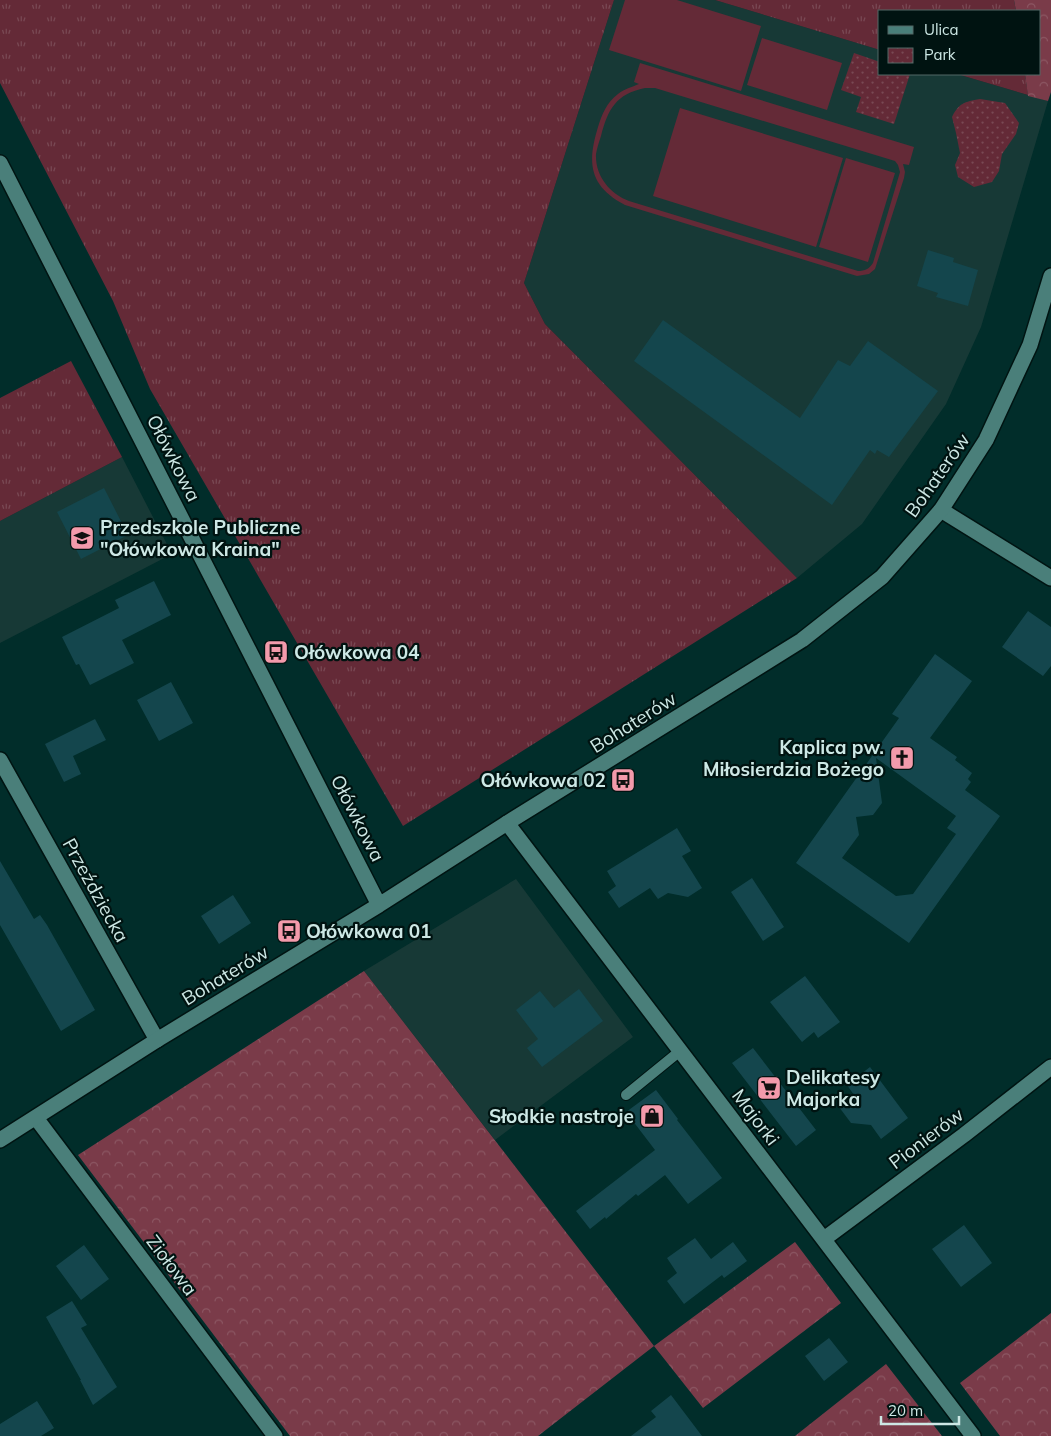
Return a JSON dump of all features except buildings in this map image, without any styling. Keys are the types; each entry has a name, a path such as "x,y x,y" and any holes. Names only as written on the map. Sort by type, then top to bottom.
{"street":[{"name":"Ołówkowa","path":"0,163 380,905"},
{"name":"Bohaterów","path":"0,1140 157,1040 380,905 507,823 802,640 882,577 940,510 986,440 1030,345 1051,276"},
{"path":"940,510 1051,578"},
{"name":"Przeździecka","path":"0,760 157,1040"},
{"name":"Majorki","path":"507,823 973,1436"},
{"name":"Pionierów","path":"824,1239 1051,1068"},
{"name":"Ziołowa","path":"36,1118 275,1436"}],"lane":[{"path":"626,1095 680,1051"}],"shaded area":[{"path":"614,0 715,0 878,49 878,75 960,75 1048,101 981,327 946,404 862,524 797,578 545,324 524,283"},
{"name":"Przedszkole Publiczne \"Ołówkowa Kraina\"","path":"122,457 172,554 0,643 0,521"},
{"path":"516,879 633,1037 495,1140 364,971"}],"green space":[{"path":"0,0 614,0 524,283 545,324 797,578 403,826 150,389 113,301 0,83"},
{"path":"625,0 677,0 761,26 741,91 609,50"},
{"path":"715,0 1014,0 1016,10 878,10 878,49"},
{"path":"1014,0 1051,0 1051,92 1048,101 1028,96 1025,75 1041,75 1041,10 1016,10"},
{"path":"762,38 842,63 827,110 747,85"},
{"path":"854,53 878,61 878,75 910,75 894,124 856,112 861,97 841,90"},
{"path":"640,63 914,147 909,165 903,164 904,178 875,269 869,274 857,276 625,205 613,198 604,190 594,172 592,162 595,140 605,109 620,92 639,84 634,82","holes":["655,88 895,161 900,172 873,263 867,269 858,271 629,201 616,194 601,177 596,162 596,154 604,126 610,111 620,99 635,91"]},
{"path":"960,75 1025,75 1028,95"},
{"path":"980,99 1005,103 1019,123 1016,134 1002,154 999,171 992,182 974,187 958,177 955,165 960,153 952,117 963,104"},
{"path":"680,108 843,158 816,247 653,196"},
{"path":"846,158 895,173 868,262 819,247"},
{"path":"71,361 122,457 0,521 0,398"},
{"path":"364,971 654,1346 538,1436 290,1436 78,1155"},
{"path":"795,1242 841,1303 703,1408 654,1346"},
{"path":"1051,1313 1051,1436 1000,1436 960,1383"},
{"path":"886,1364 942,1436 795,1436"}],"place":[{"name":"Przedszkole Publiczne \"Ołówkowa Kraina\"","path":"82,538"},
{"name":"Ołówkowa 04","path":"276,652"},
{"name":"Kaplica pw. Miłosierdzia Bożego","path":"902,758"},
{"name":"Ołówkowa 02","path":"623,780"},
{"name":"Ołówkowa 01","path":"289,931"},
{"name":"Delikatesy Majorka","path":"769,1088"},
{"name":"Słodkie nastroje","path":"652,1116"}]}
